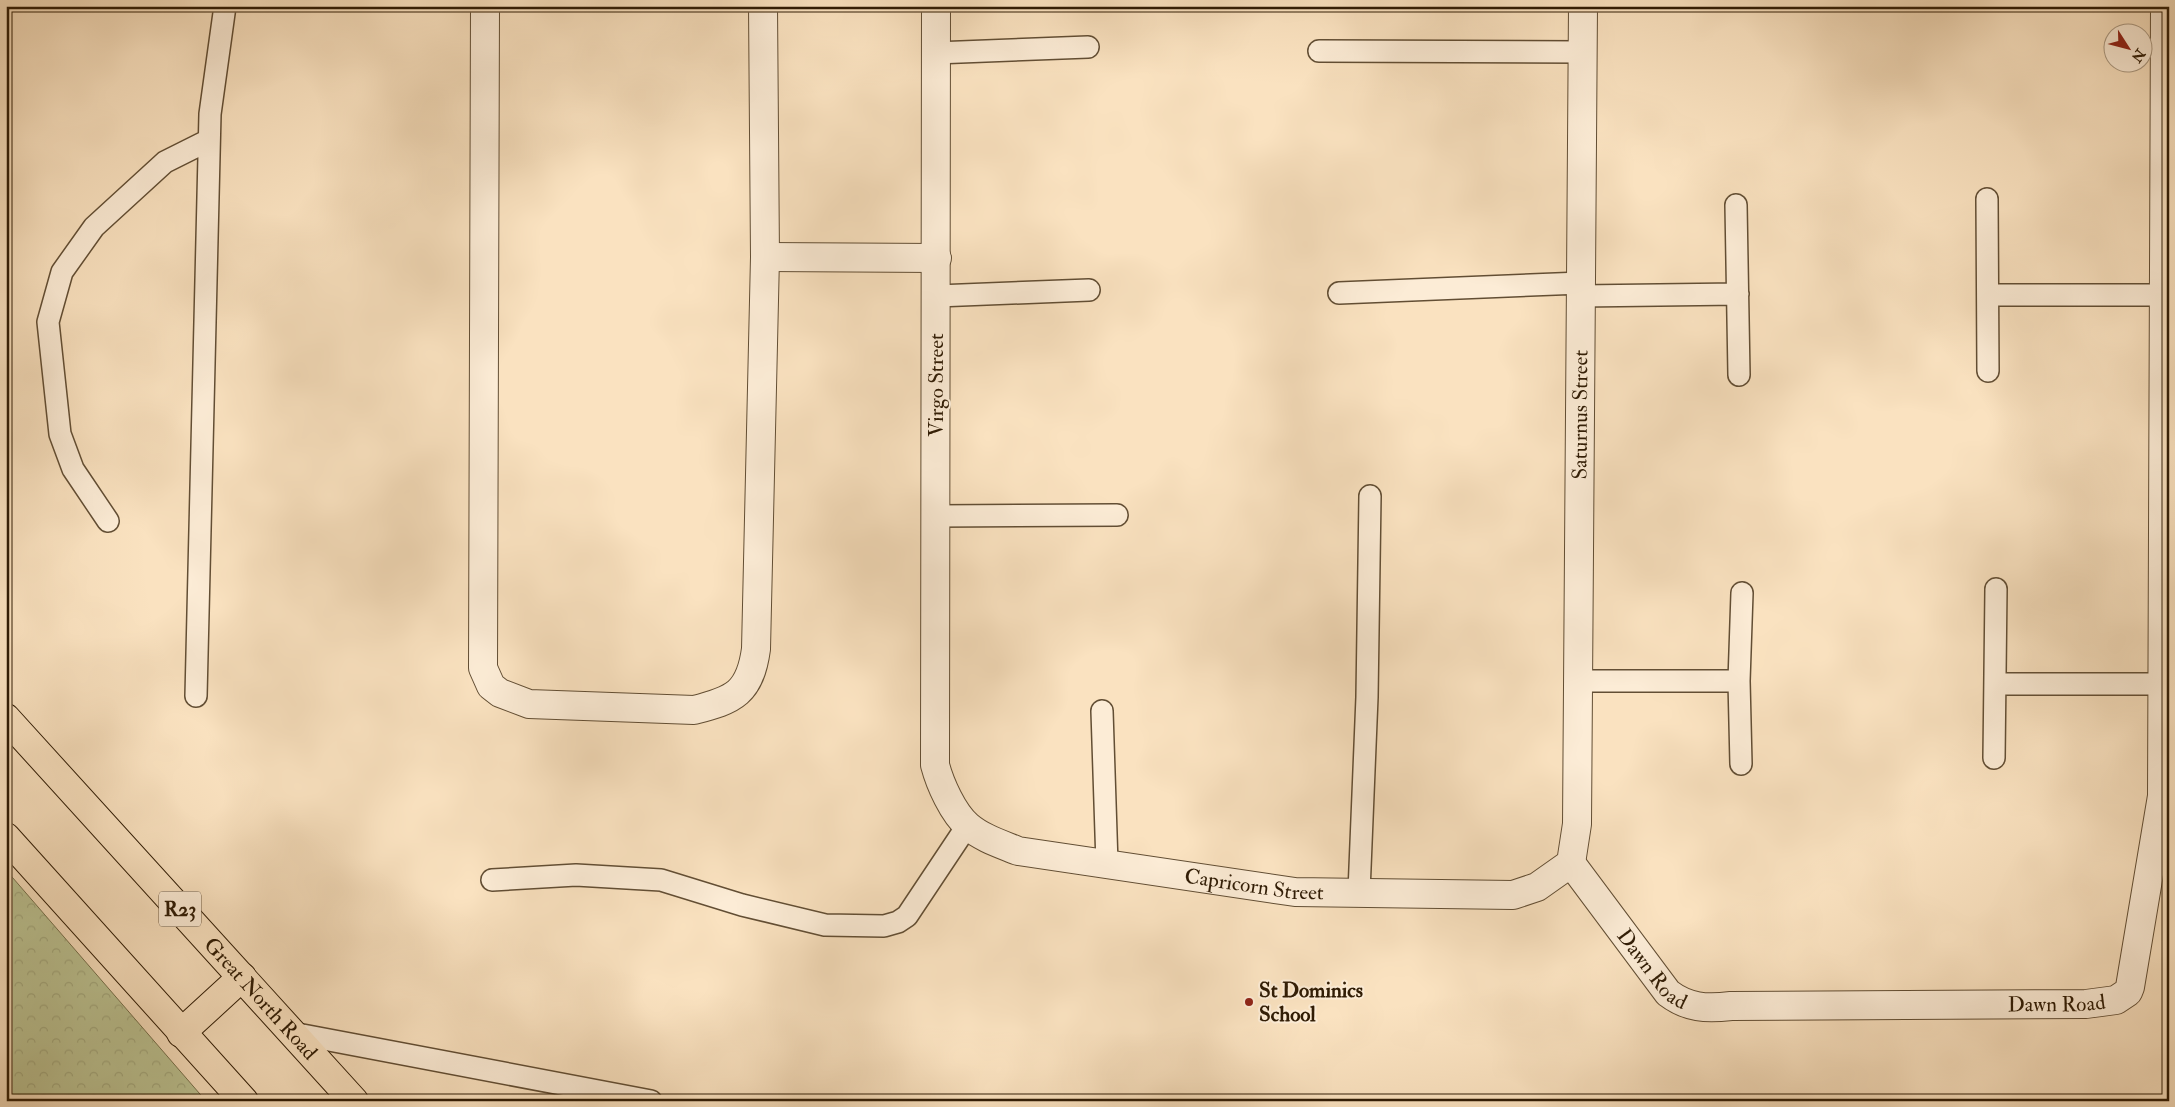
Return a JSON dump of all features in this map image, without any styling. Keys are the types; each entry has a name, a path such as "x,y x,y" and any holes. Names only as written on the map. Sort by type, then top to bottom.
{"main road":[{"name":"Great North Road","path":"6,718 354,1101"},
{"path":"6,837 244,1101"},
{"path":"181,1033 242,978"}],"street":[{"path":"486,6 483,668 491,686 500,693 529,704 694,710 718,704 734,695 747,683 753,667 756,649 765,257 763,6"},
{"name":"Virgo Street","path":"934,765 937,296 936,6"},
{"name":"Saturnus Street","path":"1571,863 1577,824 1583,6"},
{"name":"Dawn Road","path":"1571,863 1660,983 1678,1001 1689,1006 1714,1008 1741,1006 2086,1004 2116,1000 2128,992 2132,982 2162,796 2167,52 2165,6"},
{"path":"765,257 937,258"},
{"name":"Capricorn Street","path":"934,765 942,788 967,826 985,837 1018,851 1295,892 1513,895 1537,887 1571,863"}],"lane":[{"path":"196,696 210,114 225,6"},
{"path":"935,53 1088,48"},
{"path":"1319,51 1582,52"},
{"path":"108,521 73,469 60,434 48,322 62,272 94,227 165,162 209,140"},
{"path":"1987,199 1988,371"},
{"path":"1736,205 1739,375"},
{"path":"1339,293 1581,289 1738,294"},
{"path":"937,296 1089,290"},
{"path":"1988,295 2164,296"},
{"path":"1359,892 1367,697 1370,496"},
{"path":"936,516 1117,515"},
{"path":"1994,758 1996,589"},
{"path":"1741,764 1739,681 1742,593"},
{"path":"1579,680 1739,681"},
{"path":"1996,684 2162,684"},
{"path":"1102,711 1107,864"},
{"path":"492,880 576,875 662,880 742,905 825,925 884,926 898,922 907,916 967,826"},
{"path":"292,1033 652,1101"}],"green space":[{"path":"6,870 206,1101 6,1101"}],"place":[{"name":"St Dominics School","path":"1249,1002"}]}
